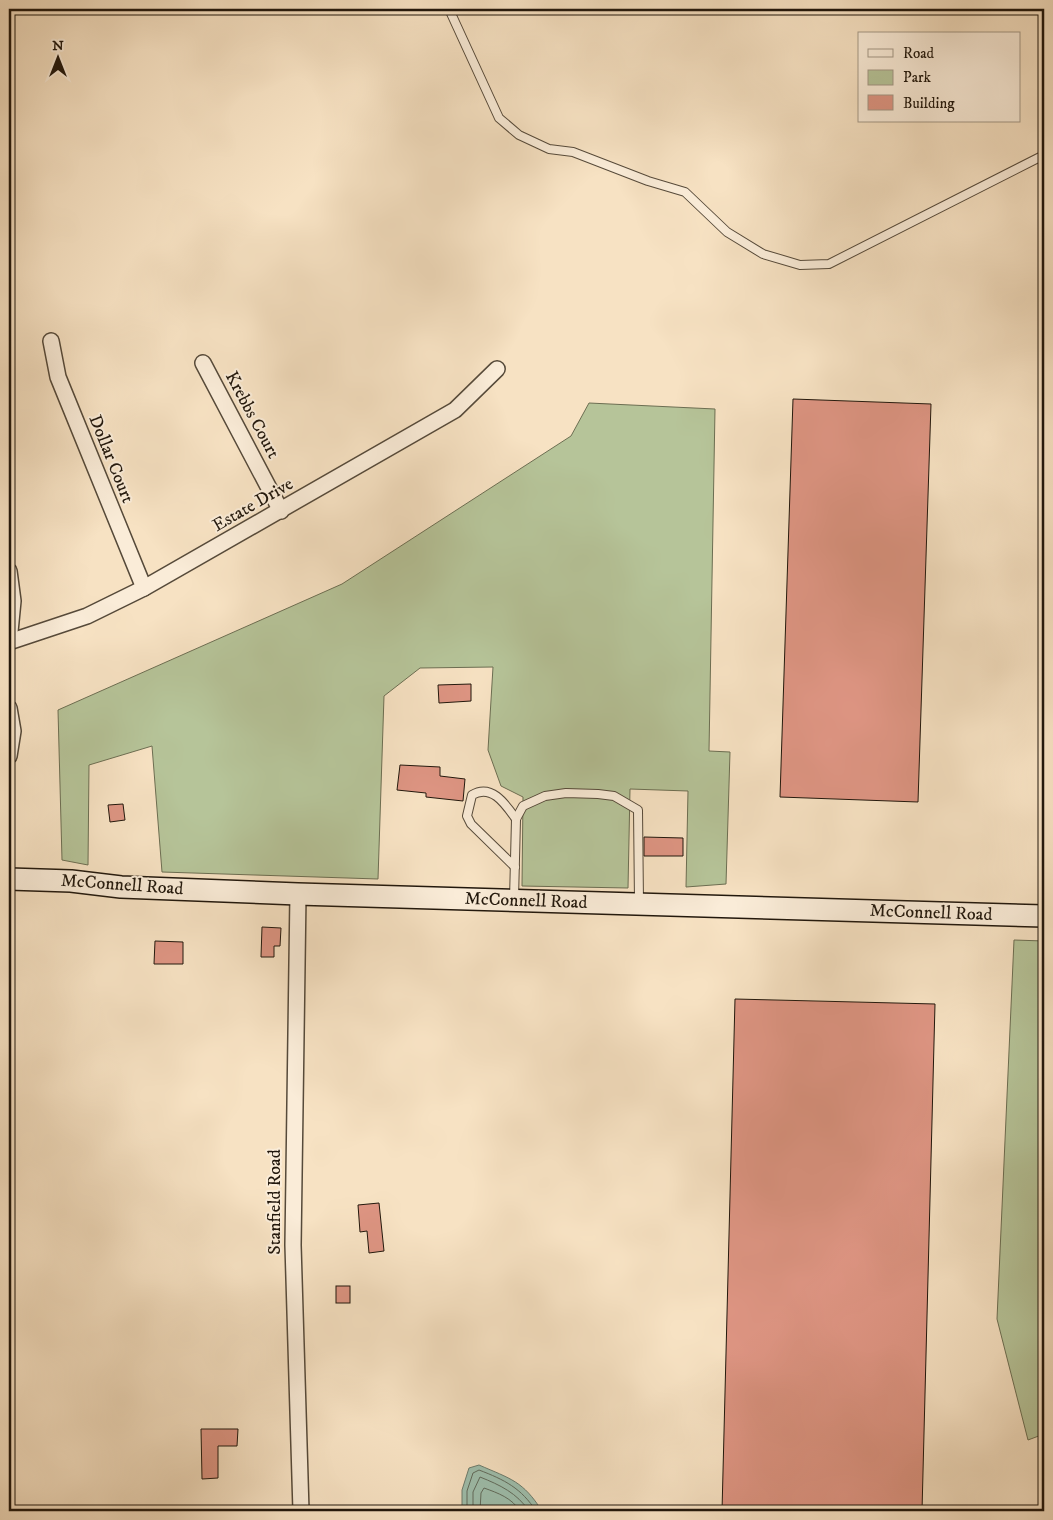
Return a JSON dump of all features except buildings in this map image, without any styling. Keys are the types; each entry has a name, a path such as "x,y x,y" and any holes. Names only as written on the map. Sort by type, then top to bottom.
{"street":[{"name":"Dollar Court","path":"51,341 58,377 144,588"},
{"name":"Krebbs Court","path":"203,363 281,510"},
{"name":"Estate Drive","path":"9,642 87,616 144,588 455,410 497,369"},
{"path":"9,571 13,601 9,642"},
{"path":"9,708 14,731 9,756"},
{"name":"McConnell Road","path":"9,879 298,894 1044,916"},
{"name":"Stanfield Road","path":"298,894 293,1245 301,1511"}],"lane":[{"path":"449,9 499,118 519,136 549,149 573,152 648,181 685,192 727,232 763,254 800,265 829,264 1044,154"},
{"path":"515,867 470,824 467,816 472,795 478,791 489,792 498,797 516,819"},
{"path":"514,901 516,819 523,806 545,796 566,793 614,796 638,810 639,905"}],"green space":[{"path":"589,403 715,409 709,751 730,752 726,884 686,887 688,791 630,789 628,888 522,886 523,797 501,786 488,750 493,667 420,668 384,696 378,879 162,872 152,746 89,765 88,865 62,860 58,710 342,584 571,436"},
{"path":"1014,940 1044,941 1044,1434 1028,1440 997,1319"}],"water":[{"path":"479,1465 500,1474 522,1487 529,1493 542,1511 462,1511 462,1490 469,1468"}]}
